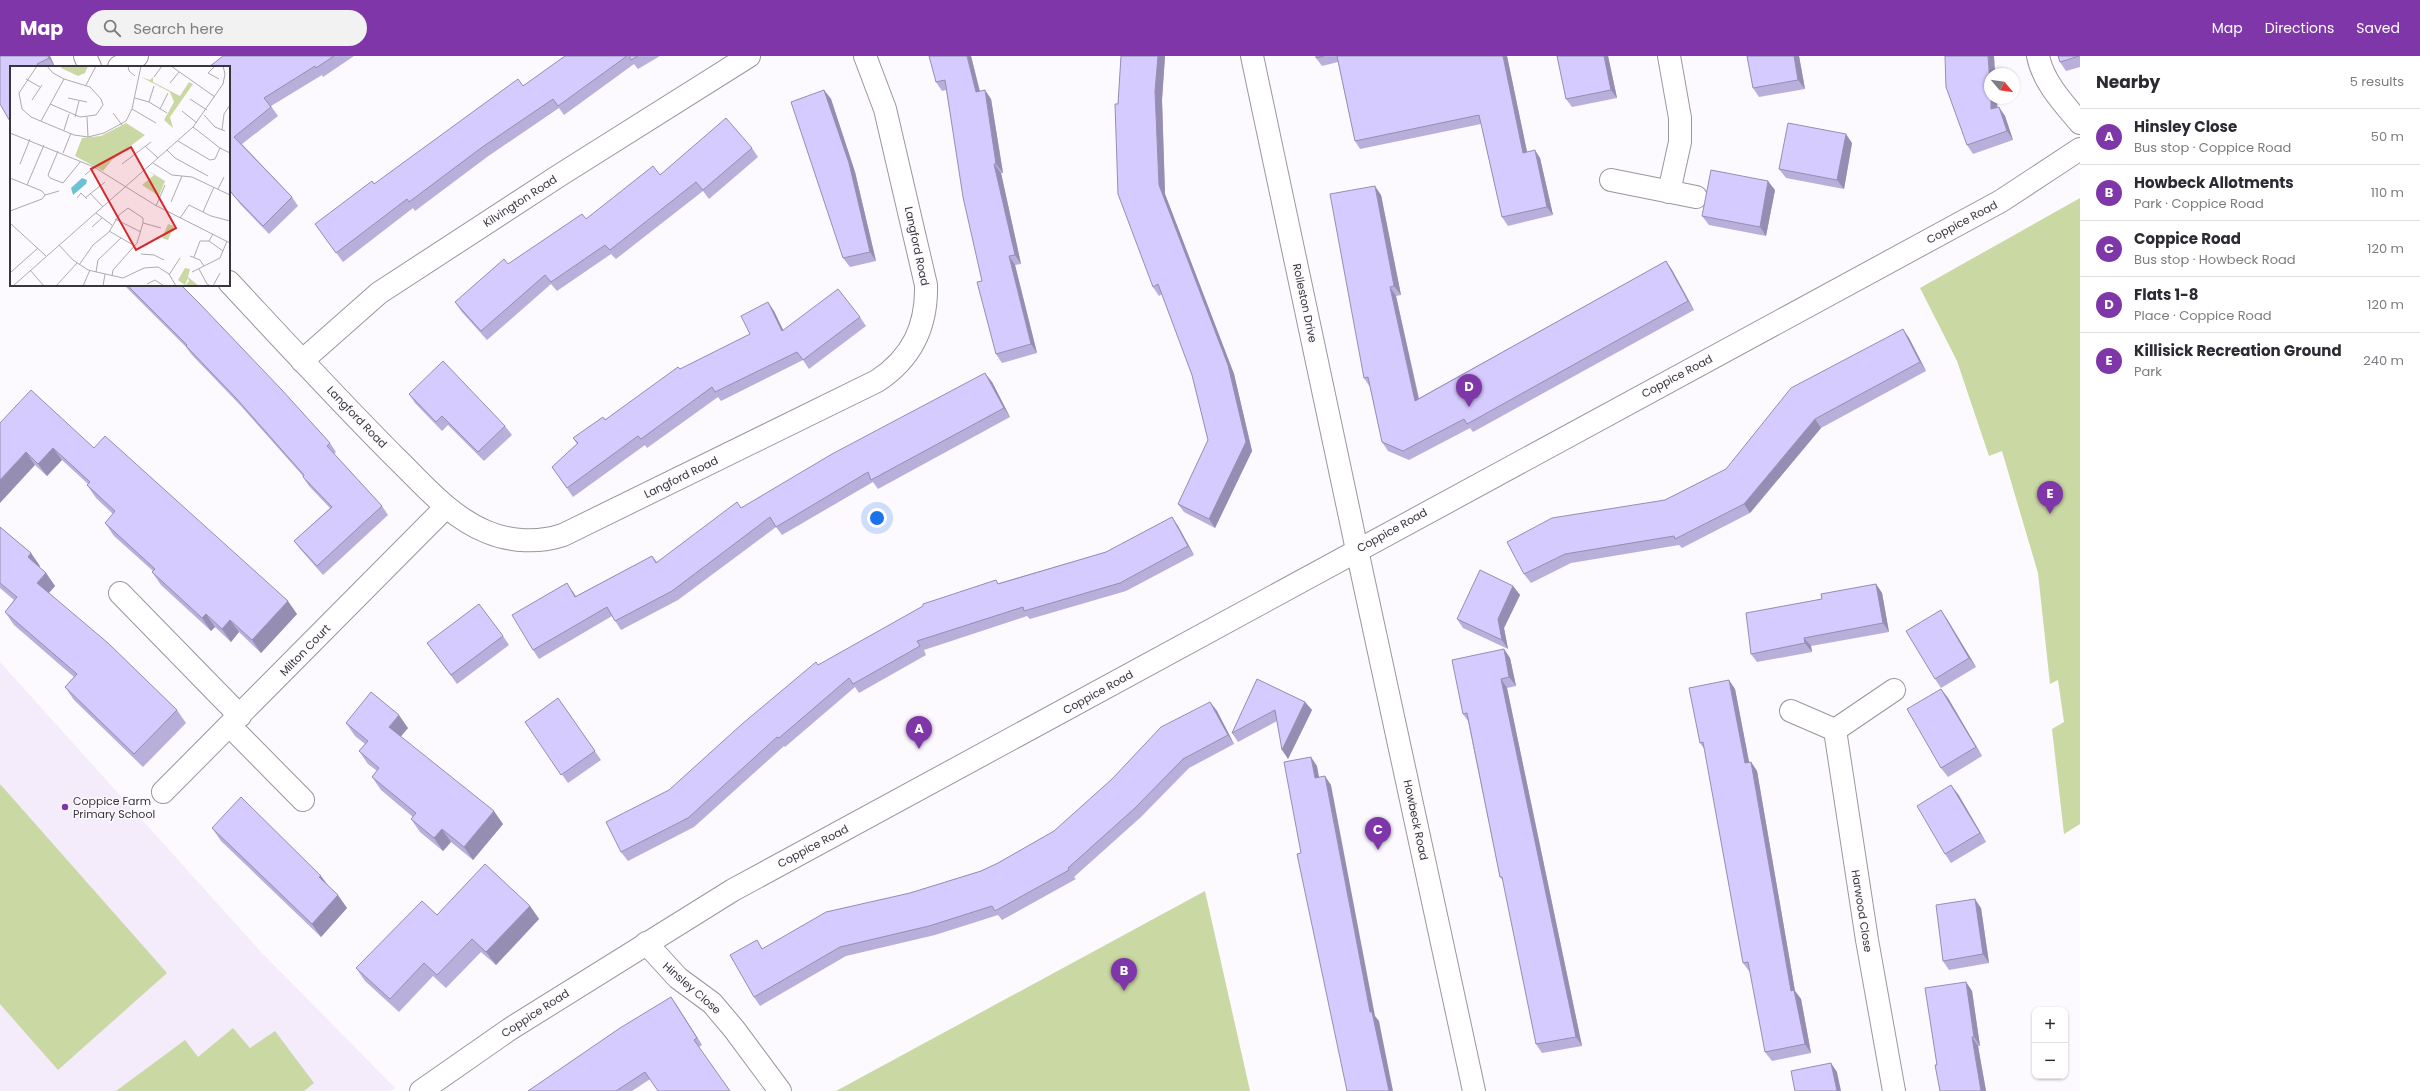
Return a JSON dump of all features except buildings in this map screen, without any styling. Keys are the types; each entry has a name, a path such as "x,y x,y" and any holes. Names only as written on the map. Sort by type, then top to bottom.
{"street":[{"path":"85,56 90,66"},
{"path":"122,66 137,56"},
{"name":"Kilvington Road","path":"302,361 379,293 560,175 749,56"},
{"name":"Langford Road","path":"230,283 302,361 446,507 487,533 516,539 547,540 564,535 876,381 901,363 922,324 927,306 926,285 885,109 865,56"},
{"name":"Rolleston Drive","path":"1252,56 1357,550"},
{"path":"1669,56 1677,93 1680,142 1669,192"},
{"path":"2038,56 2040,65 2057,96 2080,123"},
{"name":"Coppice Road","path":"421,1091 510,1029 646,942 733,890 2001,201 2080,149"},
{"path":"1611,180 1696,197"},
{"name":"Milton Court","path":"163,792 446,507"},
{"name":"Howbeck Road","path":"1357,550 1474,1091"},
{"path":"120,593 235,721 303,800"},
{"path":"1791,711 1835,730 1894,690"},
{"name":"Harwood Close","path":"1835,730 1866,940 1894,1091"},
{"name":"Hinsley Close","path":"646,942 678,978 712,1004 734,1029 780,1091"}],"shaded area":[{"name":"Coppice Farm Primary School","path":"0,662 260,951 395,1088 391,1091 0,1091"}],"green space":[{"path":"2080,198 2080,824 2064,834 2052,729 2064,722 2058,680 2050,684 2038,573 2002,451 1989,456 1957,361 1920,288"},
{"path":"0,784 167,973 58,1070 0,1004"},
{"path":"1205,891 1250,1091 836,1091"},
{"path":"233,1028 250,1048 275,1031 314,1083 304,1091 116,1091 185,1040 198,1057"}],"place":[{"name":"Flats 1-8","path":"1469,407"},
{"name":"Killisick Recreation Ground","path":"2050,514"},
{"name":"Hinsley Close","path":"919,749"},
{"name":"Coppice Farm Primary School","path":"65,807"},
{"name":"Coppice Road","path":"1378,850"},
{"name":"Howbeck Allotments","path":"1124,991"}]}
